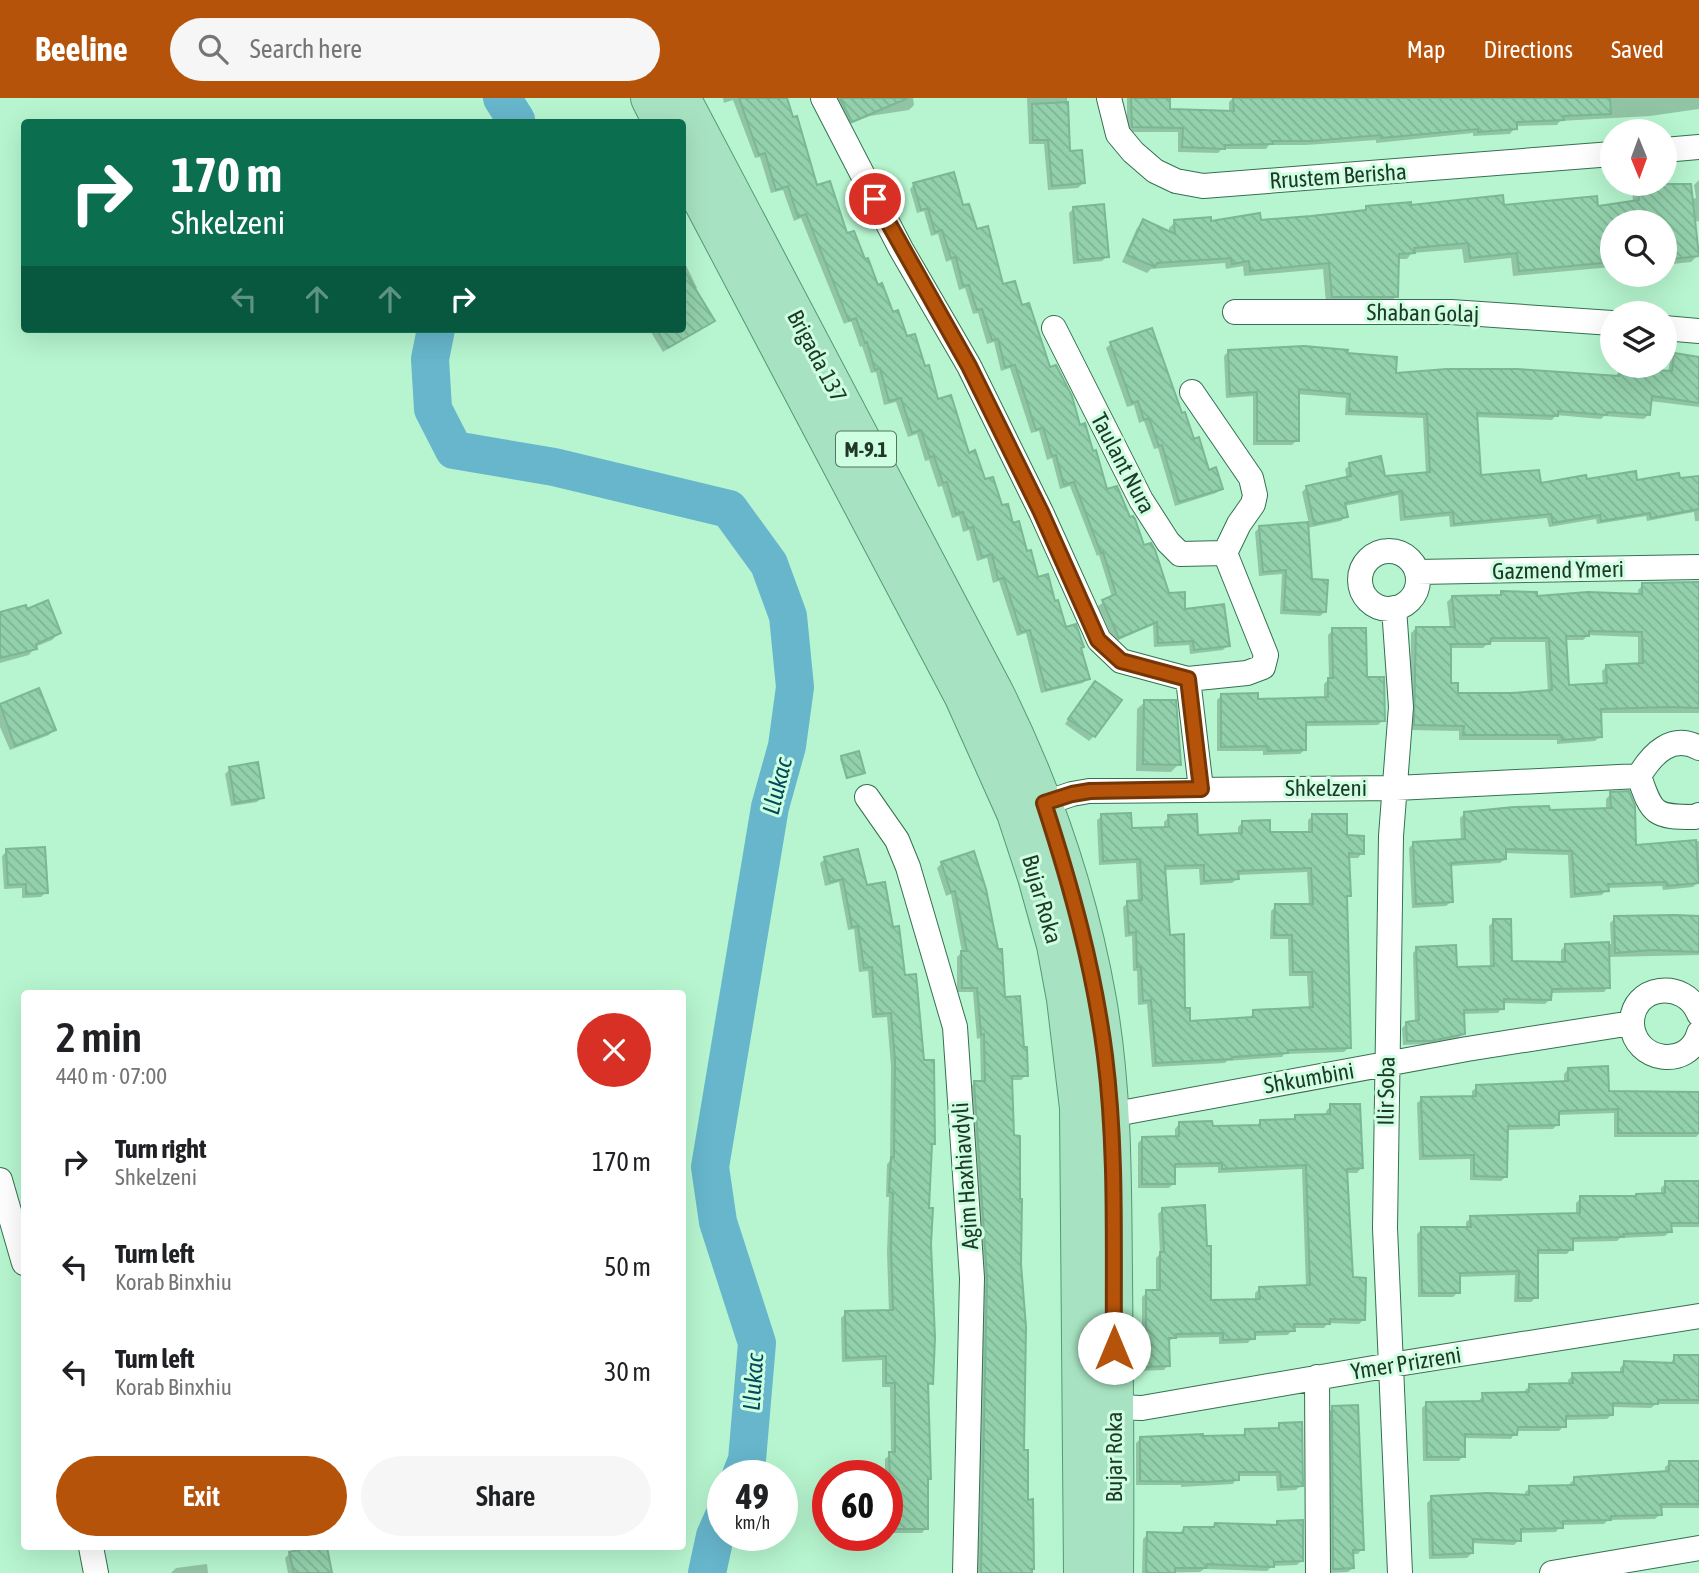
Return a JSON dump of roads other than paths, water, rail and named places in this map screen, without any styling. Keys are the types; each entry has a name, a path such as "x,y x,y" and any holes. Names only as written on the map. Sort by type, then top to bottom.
{"main road":[{"path":"650,98 660,119"},
{"name":"Brigada 137","path":"681,98 995,694 1030,808"},
{"name":"Brigada 137","path":"686,170 964,696 1030,808"},
{"name":"Bujar Roka","path":"1030,808 1065,867 1086,944 1099,1012 1110,1115 1114,1573"},
{"name":"Bujar Roka","path":"1030,808 1074,1053 1081,1163 1083,1573"}],"street":[{"path":"823,98 901,249 969,366 1041,512 1098,640 1121,661 1188,679 1247,673 1263,667 1266,655 1225,552 1253,504 1255,495 1251,478 1192,392"},
{"name":"Rrustem Berisha","path":"1110,98 1118,134 1133,152 1155,171 1176,181 1203,186 1600,155"},
{"path":"1677,149 1699,147"},
{"name":"Shaban Golaj","path":"1234,312 1451,312 1600,322"},
{"name":"Taulant Nura","path":"1054,328 1141,500 1168,542 1180,554 1225,552"},
{"path":"1677,329 1699,331"},
{"path":"1393,552 1409,559 1417,572 1418,586 1405,605 1394,608 1377,607 1364,595 1360,578 1364,566 1376,555 1393,552"},
{"name":"Gazmend Ymeri","path":"1417,572 1699,567"},
{"name":"Ilir Soba","path":"1394,608 1401,707 1391,836 1385,1228 1400,1573"},
{"path":"1188,679 1201,789"},
{"path":"1699,748 1681,743 1664,746 1649,760 1639,776 1648,802 1665,817 1699,815"},
{"name":"Shkelzeni","path":"1030,808 1090,791 1396,789 1639,776"},
{"name":"Agim Haxhiavdyli","path":"867,797 897,840 908,867 954,1027 972,1278 965,1573"},
{"path":"1699,1014 1692,1000 1668,989 1654,992 1643,999 1635,1010 1632,1023 1635,1038 1643,1049 1655,1056 1668,1058 1691,1048 1699,1033"},
{"name":"Shkumbini","path":"1110,1115 1387,1064 1632,1023"},
{"path":"0,1180 21,1253"},
{"name":"Ymer Prizreni","path":"1114,1408 1142,1408 1317,1377 1699,1317"},
{"path":"1317,1377 1318,1573"},
{"path":"1552,1573 1699,1548"},
{"path":"92,1550 96,1573"}],"waterway":[{"name":"Llukac","path":"502,98 515,119"},
{"name":"Llukac","path":"435,333 430,359 433,409 454,450 554,467 729,509 769,564 788,616 795,687 787,746 770,807 710,1167 718,1222 757,1343 747,1460"},
{"name":"Llukac","path":"707,1573 712,1551"}]}
